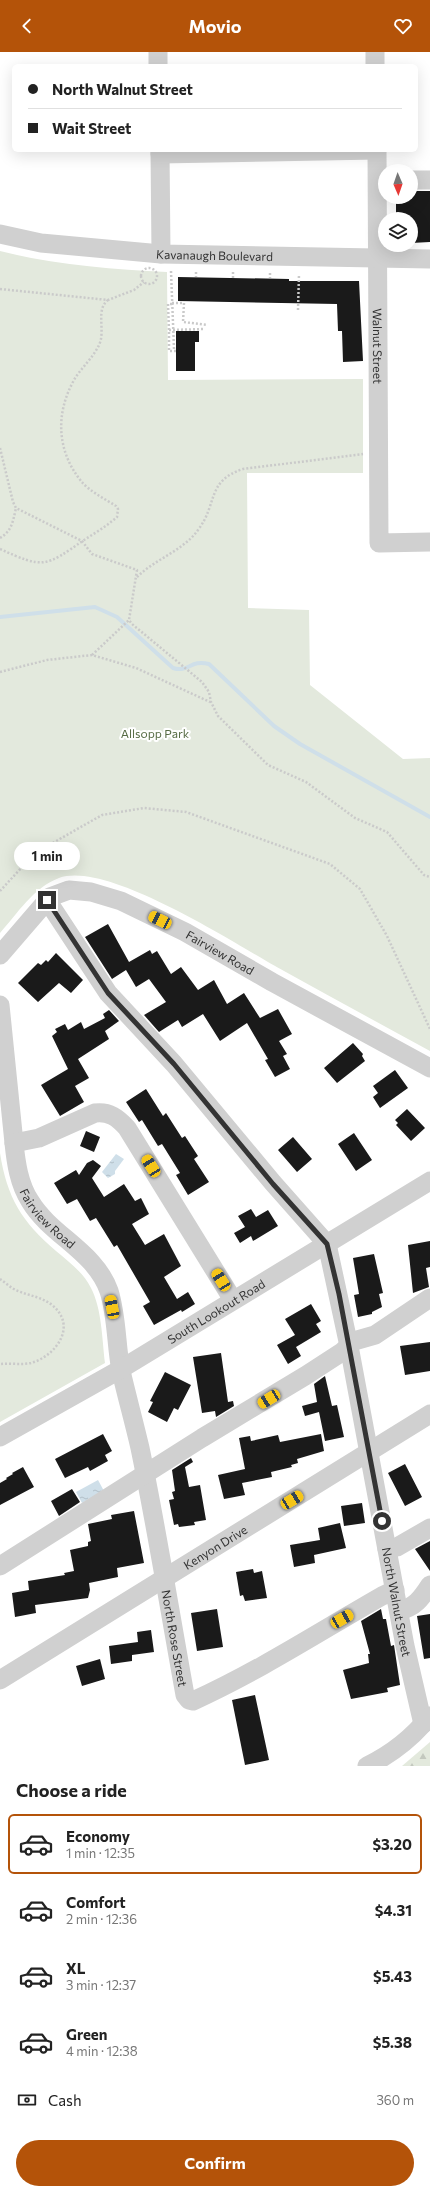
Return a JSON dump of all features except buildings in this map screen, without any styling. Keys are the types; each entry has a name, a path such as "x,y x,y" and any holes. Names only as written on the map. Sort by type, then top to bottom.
{"street":[{"path":"158,52 158,64"},
{"path":"375,52 375,64"},
{"path":"160,152 161,254"},
{"name":"Walnut Street","path":"377,152 379,164"},
{"path":"418,180 430,180"},
{"name":"Walnut Street","path":"381,204 379,259 379,543 430,542"},
{"name":"Kavanaugh Boulevard","path":"0,234 41,243 161,254 430,259"},
{"name":"Fairview Road","path":"0,956 47,900 63,891 76,890 114,899 136,907 213,946 272,982 430,1068"},
{"path":"47,900 108,993 174,1064 273,1184 327,1244"},
{"name":"Fairview Road","path":"0,1005 14,1143 20,1178 30,1202 49,1225 88,1258 106,1284 112,1307 121,1369"},
{"path":"14,1143 39,1138 95,1113 111,1114 119,1119 127,1128 234,1300"},
{"name":"South Lookout Road","path":"0,1438 121,1369 430,1181"},
{"name":"North Walnut Street","path":"327,1244 349,1346 399,1612 427,1720"},
{"path":"0,1566 305,1376 354,1341 375,1335 430,1298"},
{"name":"North Rose Street","path":"121,1369 144,1475 184,1695 189,1700 193,1701 238,1679 395,1590"},
{"name":"Kenyon Drive","path":"0,1680 430,1414"},
{"path":"387,1549 397,1546 430,1528"},
{"path":"399,1612 409,1609 417,1603 430,1585"},
{"path":"368,1766 392,1752 427,1720"}],"path":[{"path":"0,549 21,558 42,563 62,557 117,517 118,509 82,482 64,452 60,430 62,408 74,380 90,359 101,339 102,306 108,300 134,290 144,282 151,283 157,276 155,270 150,268 143,270 141,275 144,282"},
{"path":"171,271 172,304 174,349 176,350 169,351 168,304 172,304 184,304 183,322 207,325"},
{"path":"196,272 196,277"},
{"path":"233,272 233,278"},
{"path":"270,273 270,278"},
{"path":"298,310 299,274"},
{"path":"0,289 108,300"},
{"path":"196,324 196,329"},
{"path":"169,330 205,329"},
{"path":"0,448 16,508 12,526 7,534 0,538"},
{"path":"136,577 178,548 198,531 207,514 216,488 222,479 230,473 243,469 379,452"},
{"path":"16,508 82,541 92,554 134,568 137,573 129,620 92,655"},
{"path":"129,620 206,687 218,716 268,765 306,782 356,818 387,832 424,875 430,877"},
{"path":"0,672 47,660 92,655 136,668 211,702"},
{"path":"0,891 35,853 102,815 144,808 186,812 330,864 360,889 388,936 430,1028"},
{"path":"0,1279 17,1291 35,1296 53,1306 61,1317 65,1328 61,1342 50,1353 31,1363 0,1364"}],"green space":[{"name":"Allsopp Park","path":"0,251 62,263 104,268 167,272 168,380 363,379 363,473 247,473 248,608 309,610 310,685 403,759 430,758 430,1051 173,908 108,881 81,876 59,878 50,882 26,902 0,933"},
{"path":"0,1153 7,1183 18,1208 25,1219 44,1240 80,1272 88,1282 95,1296 102,1334 105,1363 0,1422"},
{"path":"430,1742 430,1766 402,1766"}],"water":[{"path":"116,1154 124,1159 115,1171 115,1174 108,1178 102,1172"},
{"path":"98,1480 104,1491 82,1503 76,1492"}],"waterway":[{"path":"0,617 95,607 117,617 173,668 183,669 198,663 209,664 274,726 300,744 430,817"}],"route":[{"path":"47,900 60,917 81,954 108,993 154,1041 248,1152 273,1184 327,1244 337,1281 382,1521"}]}
